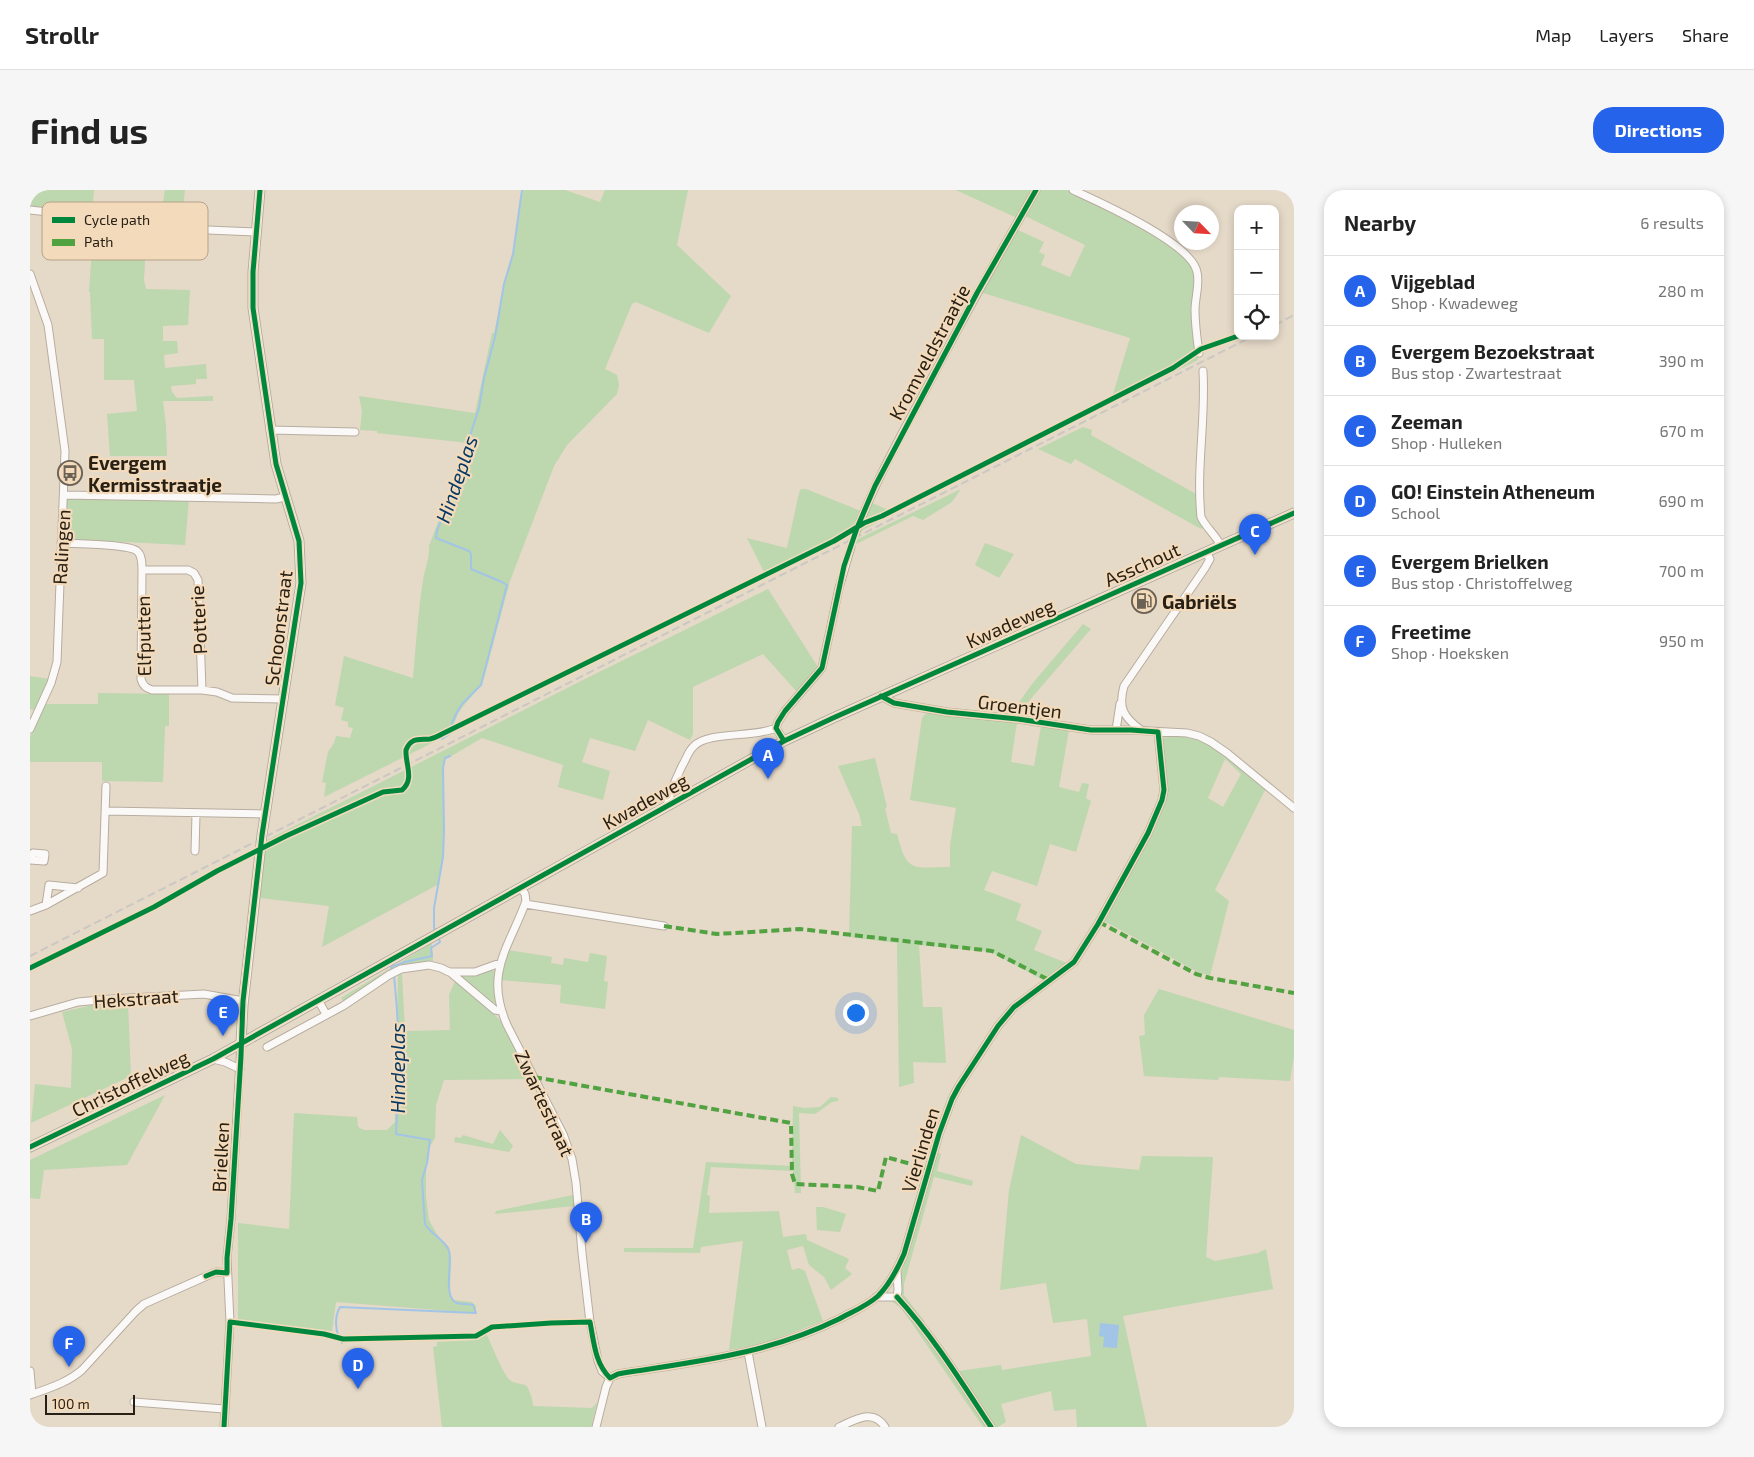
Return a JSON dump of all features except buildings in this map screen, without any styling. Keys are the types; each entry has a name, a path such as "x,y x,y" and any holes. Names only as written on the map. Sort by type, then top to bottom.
{"main road":[{"name":"Schoonstraat","path":"242,1043 243,1001 265,814 299,600 301,569 296,529 276,464 253,308 255,232 260,190"},
{"name":"Asschout","path":"1076,610 1294,513"},
{"name":"Kwadeweg","path":"242,1043 784,741 1076,610"},
{"name":"Christoffelweg","path":"30,1148 242,1043"}],"street":[{"name":"Kromveldstraatje","path":"856,532 875,486 898,441 977,293 1036,190"},
{"path":"1073,190 1151,228 1181,251 1194,265 1197,272 1195,310 1200,353"},
{"path":"208,230 255,232"},
{"name":"Ralingen","path":"30,274 48,324 65,451 57,662 51,682 30,729"},
{"path":"1203,371 1200,507 1204,524 1218,538 1221,546"},
{"path":"270,430 354,432"},
{"path":"64,495 276,499 285,497"},
{"name":"Elfputten","path":"61,543 126,547 138,552 141,557 141,679 142,684 146,688 152,690 202,690 217,692 232,698 284,699"},
{"path":"784,741 776,728 785,711 822,668 850,547"},
{"path":"1116,730 1121,699 1128,678 1158,639 1205,568 1210,559 1206,553"},
{"name":"Potterie","path":"142,570 188,570 198,580 202,690"},
{"name":"Groentjen","path":"881,696 894,703 947,712 1018,719 1091,730 1141,730 1187,733 1211,742 1294,808"},
{"path":"1121,699 1124,714 1141,730"},
{"name":"Kwadeweg","path":"667,806 670,793 692,747 699,741 759,733 776,728"},
{"name":"Vierlinden","path":"610,1378 618,1374 748,1352 791,1340 861,1308 876,1297 897,1271 904,1254 946,1114 959,1086 998,1026 1014,1007 1074,962 1098,924 1148,833 1162,800 1164,790 1158,732"},
{"path":"30,911 46,905 100,876 104,870 106,786"},
{"path":"106,811 265,814"},
{"path":"195,851 196,814"},
{"path":"46,905 49,885 78,888"},
{"path":"268,1047 359,996 389,975 402,970 429,965 449,972 495,1010 501,1011 497,994 500,963 524,904 524,894 521,888"},
{"path":"524,904 664,926"},
{"path":"449,972 475,972 500,963"},
{"name":"Hekstraat","path":"30,1016 78,1002 111,999 198,994 243,1001"},
{"path":"318,1000 326,1014"},
{"name":"Zwartestraat","path":"501,1011 564,1134 572,1159 590,1322 598,1361 602,1371 610,1378"},
{"name":"Brielken","path":"224,1427 230,1322 226,1258 232,1219 242,1043"},
{"path":"213,1059 240,1069"},
{"path":"897,1271 897,1296"},
{"path":"30,1372 31,1394 73,1378 144,1304 216,1272 227,1272"},
{"path":"876,1297 897,1296"},
{"path":"897,1296 937,1348 991,1427"},
{"path":"748,1352 762,1427"},
{"path":"596,1427 610,1378"},
{"path":"134,1402 224,1408"},
{"path":"839,1427 867,1416 877,1419 885,1427"}],"green space":[{"path":"30,190 94,190 93,202 42,202 42,208 30,207"},
{"path":"165,190 185,190 184,202 163,202"},
{"path":"523,190 565,190 600,202 605,190 688,190 677,245 731,296 709,333 636,302 632,304 605,369 617,375 619,385 617,394 567,445 554,466 510,581 484,678 461,709 454,723 452,733 324,797 326,783 322,782 328,752 336,736 350,738 353,728 348,727 348,722 341,720 344,708 335,705 344,656 413,678 420,604 429,546 468,443 360,430 362,411 359,396 475,413 492,333 494,333 513,252"},
{"path":"956,190 1033,190 1017,218"},
{"path":"1038,190 1067,190 1140,224 1187,259 1195,273 1195,332 1198,360 1110,404 1130,338 980,292 1015,231 1018,230 1044,242 1039,252 1045,255 1041,265 1070,277 1085,245 1023,215"},
{"path":"91,260 145,260 144,280 146,289 190,290 188,325 163,326 163,341 177,341 178,353 164,355 165,368 206,364 207,379 196,379 196,384 171,386 172,392 177,398 213,396 213,401 163,401 167,456 110,456 107,414 137,411 134,380 104,380 104,339 92,339 89,292"},
{"path":"1083,427 1092,430 1091,435 1196,494 1200,521 1203,527 1201,529 1075,459 1071,464 1038,449"},
{"path":"801,489 806,489 861,511 852,533 766,576 747,538 787,548"},
{"path":"961,489 952,502 923,520 913,516 854,545 856,540"},
{"path":"67,499 189,499 185,545 64,539"},
{"path":"870,502 895,513 859,532"},
{"path":"985,543 1014,554 999,578 975,565"},
{"path":"768,589 818,667 797,692 763,654 693,687 693,734 690,740 648,720 635,751 590,738 582,762 610,771 603,800 558,787 563,765 482,738 443,761 444,842 439,884 322,947 329,906 260,898 265,841 589,677"},
{"path":"1083,624 1091,629 1028,702 1019,716 1013,711 1032,684"},
{"path":"30,676 49,679 35,710 30,709"},
{"path":"98,693 169,694 169,726 165,726 163,782 102,781 102,762 30,762 30,737 45,704 98,704"},
{"path":"926,713 1017,722 1011,762 1034,766 1041,726 1069,730 1059,787 1079,792 1082,783 1089,784 1086,798 1091,801 1076,852 1050,844 1037,886 992,871 984,890 1021,904 1016,920 1042,931 1034,950 1069,964 1045,981 991,952 919,945 923,1007 942,1007 946,1063 913,1062 914,1083 899,1087 897,943 849,937 852,826 862,826 859,814 838,766 875,758 887,807 885,808 891,833 897,834 904,856 908,862 913,866 920,867 950,867 950,845 956,808 910,800 922,718"},
{"path":"1190,737 1209,743 1268,788 1264,792 1215,890 1229,901 1210,976 1198,972 1104,921 1154,827 1166,796 1167,785 1161,738","holes":["1225,759 1241,774 1223,807 1208,798"]},
{"path":"432,943 433,961 429,964 406,966 344,1002 341,998"},
{"path":"508,950 552,957 551,963 563,965 564,958 588,962 590,953 607,956 604,981 608,982 605,1009 560,1003 561,985 500,980 500,972"},
{"path":"491,969 495,972 495,1002 493,1004 457,976"},
{"path":"398,974 402,974 405,1031 450,1030 449,995 456,979 499,1019 530,1079 444,1080 436,1105 435,1138 429,1148 426,1169 426,1196 429,1220 439,1238 449,1247 451,1258 450,1295 453,1300 472,1302 476,1306 476,1313 336,1302 332,1331 238,1320 238,1223 289,1229 294,1113 357,1117 358,1127 364,1130 387,1130 395,1122"},
{"path":"1159,989 1294,1030 1294,1056 1290,1081 1219,1077 1218,1080 1144,1076 1139,1036 1145,1035 1144,1015"},
{"path":"128,1003 131,1076 31,1123 35,1084 71,1088 72,1049 62,1012 93,1005"},
{"path":"165,1095 127,1165 44,1170 40,1199 30,1198 30,1160"},
{"path":"831,1097 838,1098 838,1101 832,1102 815,1114 799,1113 801,1193 795,1193 793,1171 711,1167 707,1195 710,1196 709,1213 779,1211 783,1237 806,1234 807,1240 849,1259 845,1268 852,1274 831,1290 824,1277 809,1265 803,1246 787,1250 792,1270 799,1268 805,1271 823,1321 763,1344 729,1350 743,1241 701,1247 700,1253 624,1252 624,1248 693,1248 706,1162 792,1166 793,1106 804,1108 820,1107"},
{"path":"500,1130 513,1146 509,1152 454,1142 455,1137 461,1138 463,1135 493,1144"},
{"path":"1021,1135 1076,1164 1139,1170 1142,1156 1213,1157 1206,1257 1215,1261 1258,1253 1266,1249 1273,1289 1123,1316 1147,1427 1077,1427 1076,1409 1054,1411 1051,1391 1001,1404 1006,1422 998,1427 983,1427 901,1308 890,1300 896,1300 936,1349 941,1344 959,1371 1001,1365 1002,1370 1091,1356 1087,1319 1053,1323 1046,1283 1000,1290 1009,1190"},
{"path":"936,1152 941,1154 937,1171 973,1181 972,1186 934,1177 904,1284 904,1295 925,1322 921,1323 908,1307 903,1297 900,1277"},
{"path":"573,1195 574,1206 495,1214 496,1211"},
{"path":"816,1207 823,1207 846,1214 840,1232 817,1230"},
{"path":"485,1331 508,1378 515,1383 527,1386 533,1406 592,1408 597,1402 591,1427 442,1427 433,1347 437,1346 437,1342 478,1340"}],"water":[{"path":"1100,1323 1119,1325 1117,1348 1103,1347 1104,1337 1099,1336"}],"waterway":[{"name":"Hindeplas","path":"442,739 451,733 452,723 462,704 481,685 507,585 471,569 471,554 469,551 436,538 469,449 468,442 479,408 484,378 495,337 504,284 513,254 522,190"},
{"name":"Hindeplas","path":"436,932 434,928 434,908 443,857 443,768 445,758 450,756"},
{"name":"Hindeplas","path":"392,971 391,967 432,956 431,948 440,942 438,936"},
{"name":"Hindeplas","path":"342,1343 336,1325 340,1307 476,1313 473,1305 459,1304 453,1300 449,1287 449,1251 444,1243 425,1224 422,1180 427,1163 430,1140 396,1134 399,1060 394,975"}],"railway":[{"path":"1279,323 1294,315"},
{"path":"30,956 1245,340"}],"marked path":[{"path":"1099,922 1196,974 1294,993"},
{"path":"664,926 717,934 800,929 992,951 1051,981"},
{"path":"534,1077 791,1123 792,1174 795,1184 857,1187 878,1191 886,1157 929,1169"}],"cycle path":[{"path":"206,1276 216,1272 227,1273 243,1001 262,835 301,583 299,541 276,464 253,308 253,272 260,190"},
{"path":"784,741 776,728 778,722 785,711 822,668 844,566 857,528 875,486 977,293 1036,190"},
{"path":"30,968 154,907 217,871 286,836 383,792 402,790 406,786 409,776 406,750 413,741 438,736 834,541 864,523 882,516 1173,368 1201,349 1234,337"},
{"path":"30,1147 213,1059 784,741 1294,513"},
{"path":"224,1427 230,1322 324,1334 343,1339 476,1336 492,1327 590,1322 598,1359 610,1378 618,1374 758,1349 812,1331 859,1309 878,1296 893,1276 904,1254 939,1134 959,1086 998,1026 1014,1007 1074,962 1098,924 1148,833 1162,800 1164,790 1158,732 1091,730 1018,719 947,712 894,703 881,696"},
{"path":"897,1297 935,1344 991,1427"}],"place":[{"name":"Evergem Kermisstraatje","path":"70,473"},
{"name":"Zeeman","path":"1255,555"},
{"name":"Gabriëls","path":"1144,601"},
{"name":"Vijgeblad","path":"768,779"},
{"name":"Evergem Brielken","path":"223,1036"},
{"name":"Evergem Bezoekstraat","path":"586,1243"},
{"name":"Freetime","path":"69,1367"},
{"name":"GO! Einstein Atheneum","path":"358,1389"}]}
